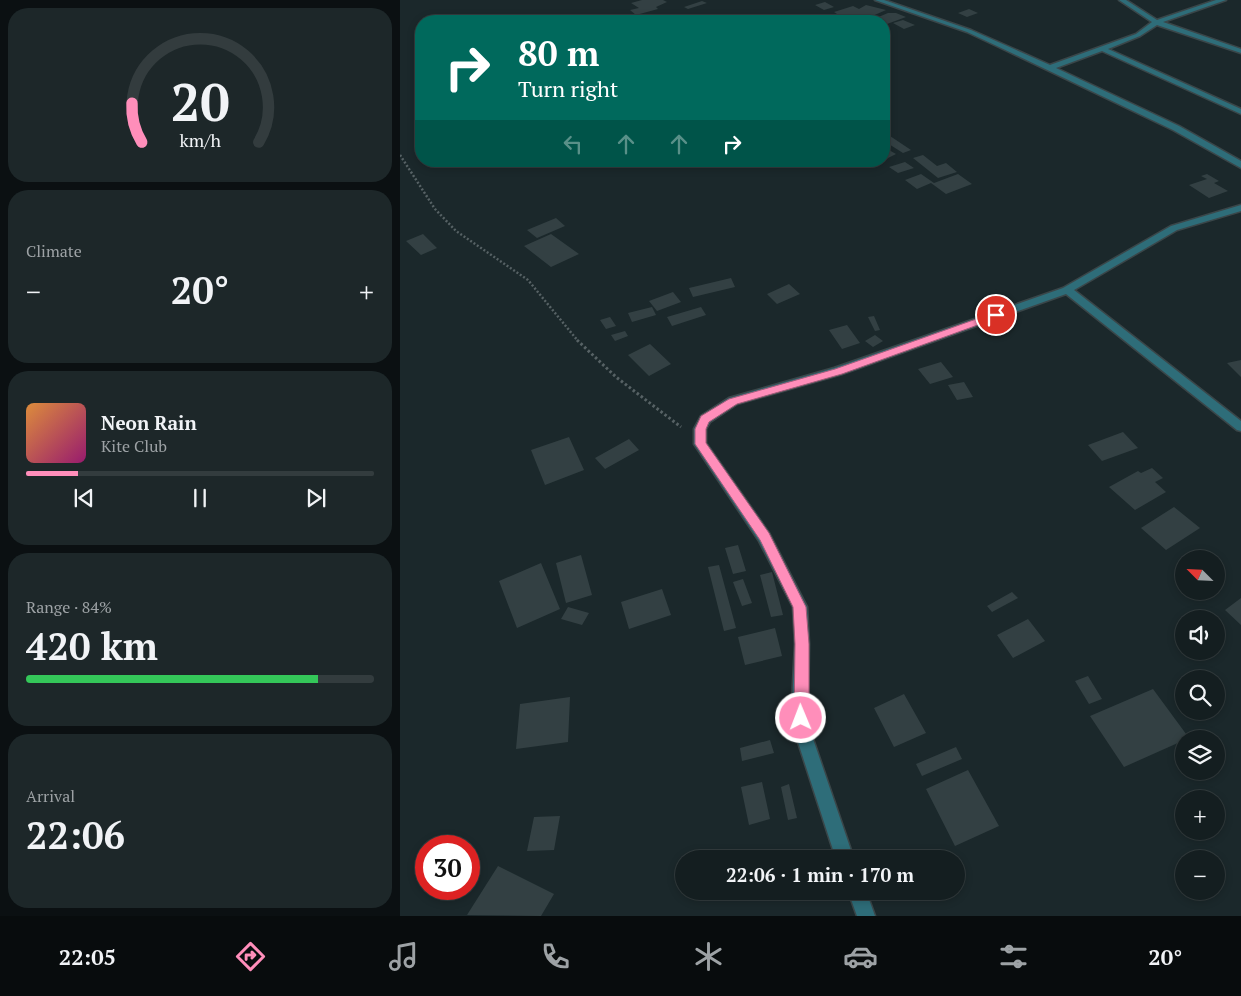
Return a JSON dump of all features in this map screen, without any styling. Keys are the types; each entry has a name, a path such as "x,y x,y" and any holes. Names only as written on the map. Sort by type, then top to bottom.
{"street":[{"path":"878,0 969,31 1176,128 1241,165"},
{"path":"1122,0 1156,22 1241,51"},
{"path":"1049,68 1138,36 1156,22 1223,0"},
{"path":"1103,48 1241,112"},
{"path":"843,850 803,733 800,704 802,644 800,607 764,536 700,444 700,429 705,419 733,401 838,371 1067,290 1174,228 1241,208"},
{"path":"1067,290 1241,427"},
{"path":"860,900 866,916"}],"path":[{"path":"400,155 435,209 456,231 528,280 573,336 616,378 700,444"}],"building":[{"path":"642,0 663,0 667,2 656,7 658,9 636,15 630,10 639,8 631,3"},
{"path":"702,1 707,3 688,9 684,7"},
{"path":"825,2 834,7 824,10 815,5"},
{"path":"866,5 886,10 875,15 838,15 834,12 853,6 859,9"},
{"path":"969,9 978,13 967,17 958,13"},
{"path":"896,13 906,17 890,23 890,15 883,15"},
{"path":"903,20 915,25 904,29 893,23"},
{"path":"890,136 911,150 903,153 890,145"},
{"path":"890,151 896,154 890,157"},
{"path":"923,155 937,166 946,163 957,172 938,178 913,158"},
{"path":"905,162 914,168 898,173 890,167"},
{"path":"921,174 934,183 958,174 972,184 946,194 931,183 917,189 905,180"},
{"path":"1207,174 1219,181 1214,183 1228,191 1209,198 1189,185 1207,179 1201,176"},
{"path":"556,218 565,226 537,238 527,230"},
{"path":"423,234 437,248 421,255 406,241"},
{"path":"551,234 579,254 551,267 524,246"},
{"path":"731,278 735,287 693,297 689,288"},
{"path":"789,284 800,294 777,304 767,294"},
{"path":"673,292 681,302 657,311 649,301"},
{"path":"652,307 656,315 632,322 628,313"},
{"path":"701,307 706,315 672,326 667,317"},
{"path":"874,316 880,330 875,331 868,317"},
{"path":"610,317 616,326 606,329 600,320"},
{"path":"847,325 860,343 842,349 829,330"},
{"path":"625,331 628,336 615,341 611,335"},
{"path":"875,335 883,341 873,347 865,341"},
{"path":"650,344 671,364 649,376 628,355"},
{"path":"1241,360 1241,377 1227,363"},
{"path":"941,362 953,377 930,384 918,369"},
{"path":"964,382 973,397 957,400 948,385"},
{"path":"1123,432 1138,448 1102,461 1088,445"},
{"path":"569,437 584,470 545,485 531,450"},
{"path":"629,439 639,450 605,469 595,458"},
{"path":"1152,468 1163,478 1155,482 1166,492 1135,510 1109,487 1138,471 1141,473"},
{"path":"1174,507 1200,528 1166,550 1141,528"},
{"path":"738,545 746,571 733,574 725,548"},
{"path":"581,555 592,595 566,603 556,563"},
{"path":"541,563 560,609 517,628 499,581"},
{"path":"719,565 736,628 724,631 708,567"},
{"path":"772,572 783,615 771,617 760,575"},
{"path":"743,579 752,603 742,606 733,582"},
{"path":"662,589 671,615 629,629 621,602"},
{"path":"1012,592 1018,598 992,612 987,606"},
{"path":"1241,598 1241,625 1225,610"},
{"path":"568,607 589,613 582,625 561,619"},
{"path":"1028,619 1045,641 1013,658 997,635"},
{"path":"775,628 782,656 745,665 738,637"},
{"path":"1088,676 1102,699 1089,704 1075,681"},
{"path":"1153,689 1183,730 1175,730 1175,744 1124,767 1090,716"},
{"path":"904,694 926,733 894,747 874,708"},
{"path":"570,697 568,742 516,749 520,704"},
{"path":"770,740 774,753 742,761 740,748"},
{"path":"956,747 962,759 922,776 916,764"},
{"path":"968,770 999,826 955,846 926,789"},
{"path":"762,782 770,819 749,825 741,787"},
{"path":"789,784 797,818 788,820 781,787"},
{"path":"560,816 554,850 527,851 534,817"},
{"path":"498,866 554,894 541,916 467,915 476,900 480,900 480,894"}],"route":[{"path":"801,718 802,644 800,607 764,536 700,444 700,429 705,419 733,401 838,371 996,315"}]}
